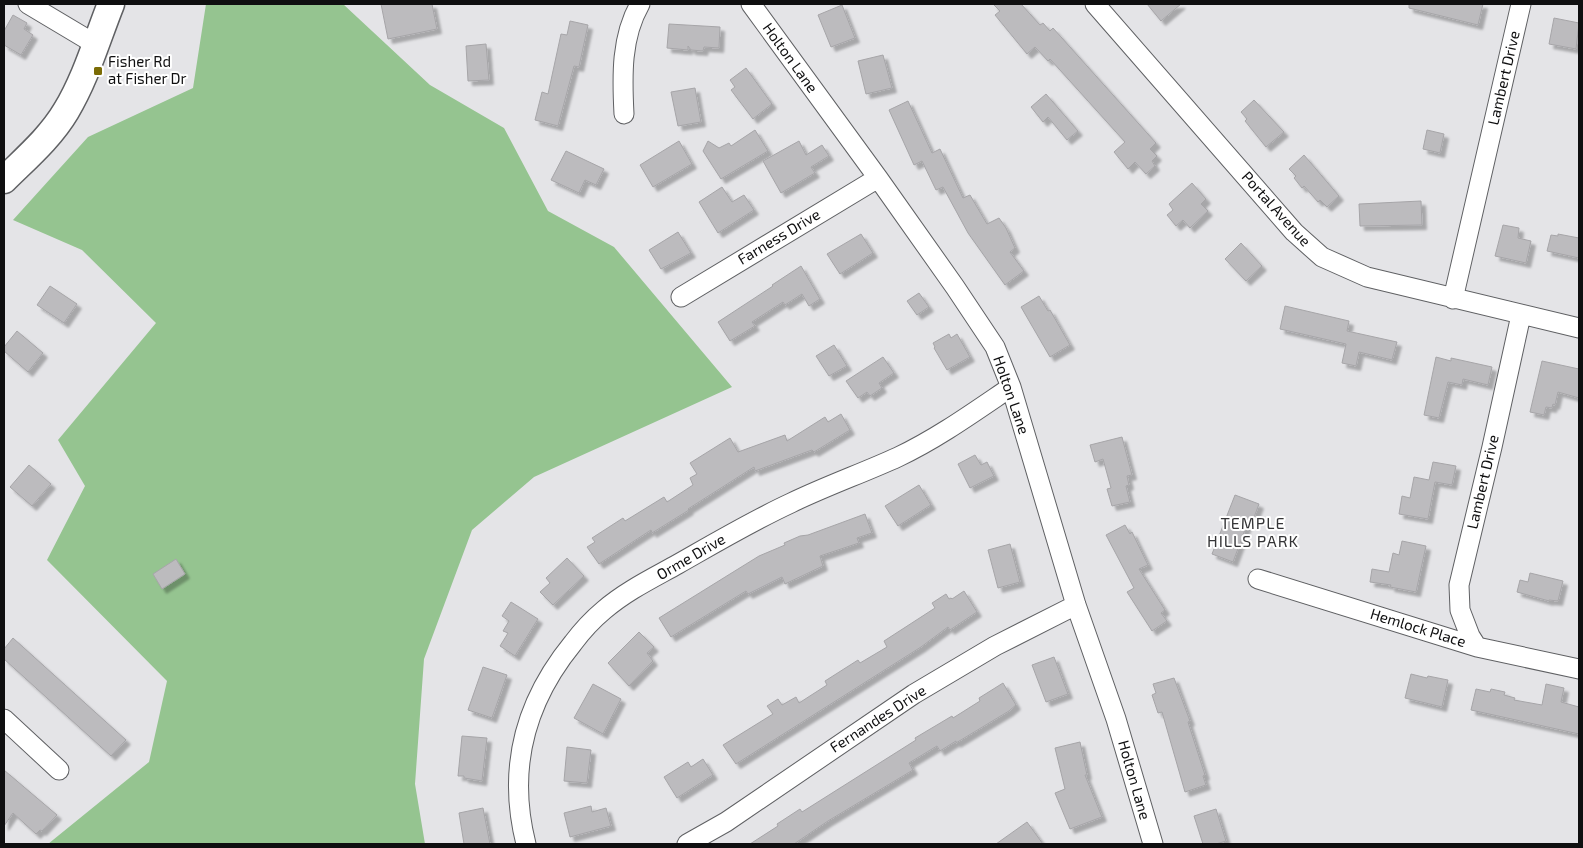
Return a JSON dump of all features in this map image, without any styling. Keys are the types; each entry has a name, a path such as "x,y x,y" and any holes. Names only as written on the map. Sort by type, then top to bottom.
{"street":[{"path":"28,4 96,44"},
{"path":"4,180 44,139 66,112 78,89 111,4"},
{"path":"624,114 622,86 625,46 632,18 640,4"},
{"name":"Holton Lane","path":"751,4 878,178 995,347 1011,387 1076,605 1116,719 1149,843"},
{"name":"Portal Avenue","path":"1095,4 1307,245 1322,256 1367,277 1579,328"},
{"name":"Lambert Drive","path":"1453,299 1521,4"},
{"name":"Farness Drive","path":"681,297 878,178"},
{"name":"Lambert Drive","path":"1477,646 1470,636 1462,616 1459,585 1492,446 1520,315"},
{"name":"Orme Drive","path":"526,844 518,807 518,765 521,746 534,707 553,668 603,610 637,587 759,518 913,450 945,432 1011,387"},
{"name":"Hemlock Place","path":"1258,579 1477,646 1579,669"},
{"name":"Fernandes Drive","path":"687,844 726,822 914,694 995,646 1076,605"},
{"path":"4,719 59,770"}],"green space":[{"path":"206,4 343,4 430,85 504,128 548,211 614,247 732,387 534,477 472,530 424,659 415,784 425,844 48,844 149,762 167,681 47,560 85,486 58,440 156,323 82,250 13,220 88,137 193,88"}],"building":[{"path":"381,4 432,4 437,29 388,39"},
{"path":"993,4 1021,4 1040,25 1043,23 1050,31 1053,28 1156,143 1150,149 1157,156 1152,161 1155,166 1146,174 1135,162 1128,169 1114,152 1125,142 1050,59 1048,61 1035,47 1027,54 995,15 1000,11"},
{"path":"1147,4 1181,4 1161,21"},
{"path":"1409,4 1483,4 1478,25 1409,8"},
{"path":"842,5 855,38 831,47 818,15"},
{"path":"13,15 27,23 24,29 33,35 21,55 4,45 4,31"},
{"path":"1554,18 1579,23 1576,49 1549,44"},
{"path":"570,21 588,25 579,67 574,66 558,126 535,120 542,92 548,94 561,34 567,35"},
{"path":"669,24 720,27 719,48 704,47 703,51 691,50 688,46 688,50 667,48"},
{"path":"486,44 489,80 468,81 466,46"},
{"path":"883,55 892,88 866,94 858,61"},
{"path":"746,68 772,104 753,119 731,90 735,87 730,80"},
{"path":"695,88 701,122 678,126 671,92"},
{"path":"1046,94 1078,131 1067,140 1048,117 1043,122 1031,107"},
{"path":"1254,100 1284,132 1266,147 1245,121 1247,119 1241,112"},
{"path":"908,101 932,153 940,149 963,198 970,195 987,224 999,218 1006,228 1015,248 1010,252 1024,271 1005,285 968,233 943,187 936,190 922,161 914,165 889,110"},
{"path":"755,130 768,151 721,179 703,151 708,141 719,148 729,143 731,146"},
{"path":"1427,130 1444,134 1440,153 1423,149"},
{"path":"679,141 692,164 653,187 640,165"},
{"path":"799,141 806,155 822,145 829,156 811,167 815,173 781,193 763,161"},
{"path":"566,151 604,169 596,185 585,180 579,193 551,180"},
{"path":"1304,155 1339,196 1327,207 1320,200 1318,202 1304,186 1302,188 1294,178 1296,176 1289,169"},
{"path":"1192,183 1206,199 1201,204 1208,211 1190,228 1183,220 1176,226 1167,215 1173,210 1169,204"},
{"path":"722,187 732,202 744,195 754,210 718,233 699,202"},
{"path":"1421,201 1422,225 1360,226 1359,204"},
{"path":"1503,225 1519,228 1518,238 1531,241 1526,263 1495,256"},
{"path":"678,232 691,253 661,269 649,250"},
{"path":"861,234 873,253 840,274 827,254"},
{"path":"1558,234 1579,238 1579,258 1547,251 1551,235 1558,236"},
{"path":"1241,243 1262,266 1246,281 1225,259"},
{"path":"801,266 820,299 809,306 802,294 785,305 783,302 752,322 755,326 730,341 718,322"},
{"path":"50,286 77,304 64,323 37,305"},
{"path":"919,293 929,307 917,315 907,301"},
{"path":"1039,296 1048,311 1050,310 1070,345 1050,357 1021,307"},
{"path":"1285,306 1349,321 1347,331 1397,342 1392,360 1359,352 1356,366 1342,363 1346,344 1280,329"},
{"path":"17,331 43,353 28,372 4,351 4,347"},
{"path":"949,334 951,338 957,334 970,357 947,370 933,343"},
{"path":"834,345 847,366 829,376 816,356"},
{"path":"883,357 894,373 879,383 882,388 870,396 867,392 858,398 846,381"},
{"path":"1436,357 1451,361 1451,358 1492,367 1488,385 1463,379 1462,385 1448,382 1439,418 1424,415"},
{"path":"1542,361 1579,369 1579,398 1558,392 1555,405 1553,404 1552,408 1546,407 1544,415 1530,412"},
{"path":"841,414 850,430 814,452 812,450 755,471 754,467 689,510 652,533 651,530 599,564 587,547 595,542 592,538 623,518 625,521 664,497 667,502 693,485 690,478 697,474 690,463 730,438 738,452 785,435 787,441 825,417 828,422"},
{"path":"1122,437 1132,475 1127,476 1129,485 1126,486 1130,502 1112,506 1107,489 1111,488 1103,459 1095,462 1090,445"},
{"path":"975,455 981,465 987,462 994,476 970,488 958,464"},
{"path":"1433,462 1456,466 1452,485 1435,482 1428,519 1399,514 1402,496 1410,498 1414,477 1429,480"},
{"path":"29,465 51,484 32,506 10,487"},
{"path":"919,485 931,505 898,526 885,506"},
{"path":"1235,495 1259,504 1253,520 1249,519 1233,562 1212,554"},
{"path":"865,514 872,533 857,538 859,543 820,556 823,566 785,584 782,577 748,594 746,591 671,637 659,618 759,556 785,545 784,543"},
{"path":"1125,525 1130,534 1132,532 1148,565 1139,569 1165,610 1161,613 1167,621 1152,631 1127,592 1134,588 1106,535"},
{"path":"1402,541 1426,546 1416,592 1390,587 1391,585 1370,582 1372,569 1389,572 1393,553 1399,555"},
{"path":"1010,544 1020,582 998,588 988,550"},
{"path":"567,558 584,576 553,605 540,592 550,583 546,578"},
{"path":"176,559 185,574 162,589 153,574"},
{"path":"1530,573 1563,581 1558,601 1549,601 1517,592 1520,580 1528,582"},
{"path":"964,591 977,612 950,630 948,627 921,647 736,764 723,745 773,714 767,706 778,699 782,705 796,697 799,703 827,685 825,681 858,660 860,663 887,647 884,641 935,608 932,603 946,594 949,599 952,599"},
{"path":"511,602 538,619 515,656 500,646 508,633 503,631 509,621 502,616"},
{"path":"639,632 654,647 647,653 653,661 629,686 608,663"},
{"path":"13,638 126,740 111,756 4,659 4,649"},
{"path":"1054,657 1068,694 1046,702 1032,665"},
{"path":"483,667 507,675 492,718 468,710"},
{"path":"1411,674 1448,680 1442,707 1405,698"},
{"path":"1174,678 1190,721 1188,722 1205,775 1203,776 1206,785 1185,792 1162,712 1158,713 1152,695 1156,693 1153,684"},
{"path":"1003,683 1016,705 1009,711 956,743 956,741 940,751 937,746 909,763 913,770 828,821 794,844 750,844 800,809 802,812 916,740 915,738 980,701 979,698"},
{"path":"593,684 621,699 603,734 574,718"},
{"path":"1546,684 1564,688 1561,702 1579,707 1579,734 1471,710 1476,689 1490,692 1491,689 1505,692 1504,695 1515,698 1514,700 1542,705"},
{"path":"462,736 487,738 482,781 458,776"},
{"path":"1080,742 1087,775 1085,775 1102,817 1070,829 1055,793 1065,789 1055,748"},
{"path":"567,747 591,750 587,783 564,781"},
{"path":"703,759 713,775 677,798 664,777 688,762 691,767"},
{"path":"4,770 57,815 42,831 40,830 36,834 13,813 4,826"},
{"path":"591,806 592,812 606,808 611,826 570,837 564,813"},
{"path":"483,808 490,844 464,844 459,813"},
{"path":"1216,809 1226,841 1216,844 1203,844 1194,816"},
{"path":"1027,822 1043,844 996,844"}],"place":[{"name":"Fisher Rd at Fisher Dr","path":"98,71"}],"district":[{"name":"TEMPLE HILLS PARK","path":"1253,532"}]}
